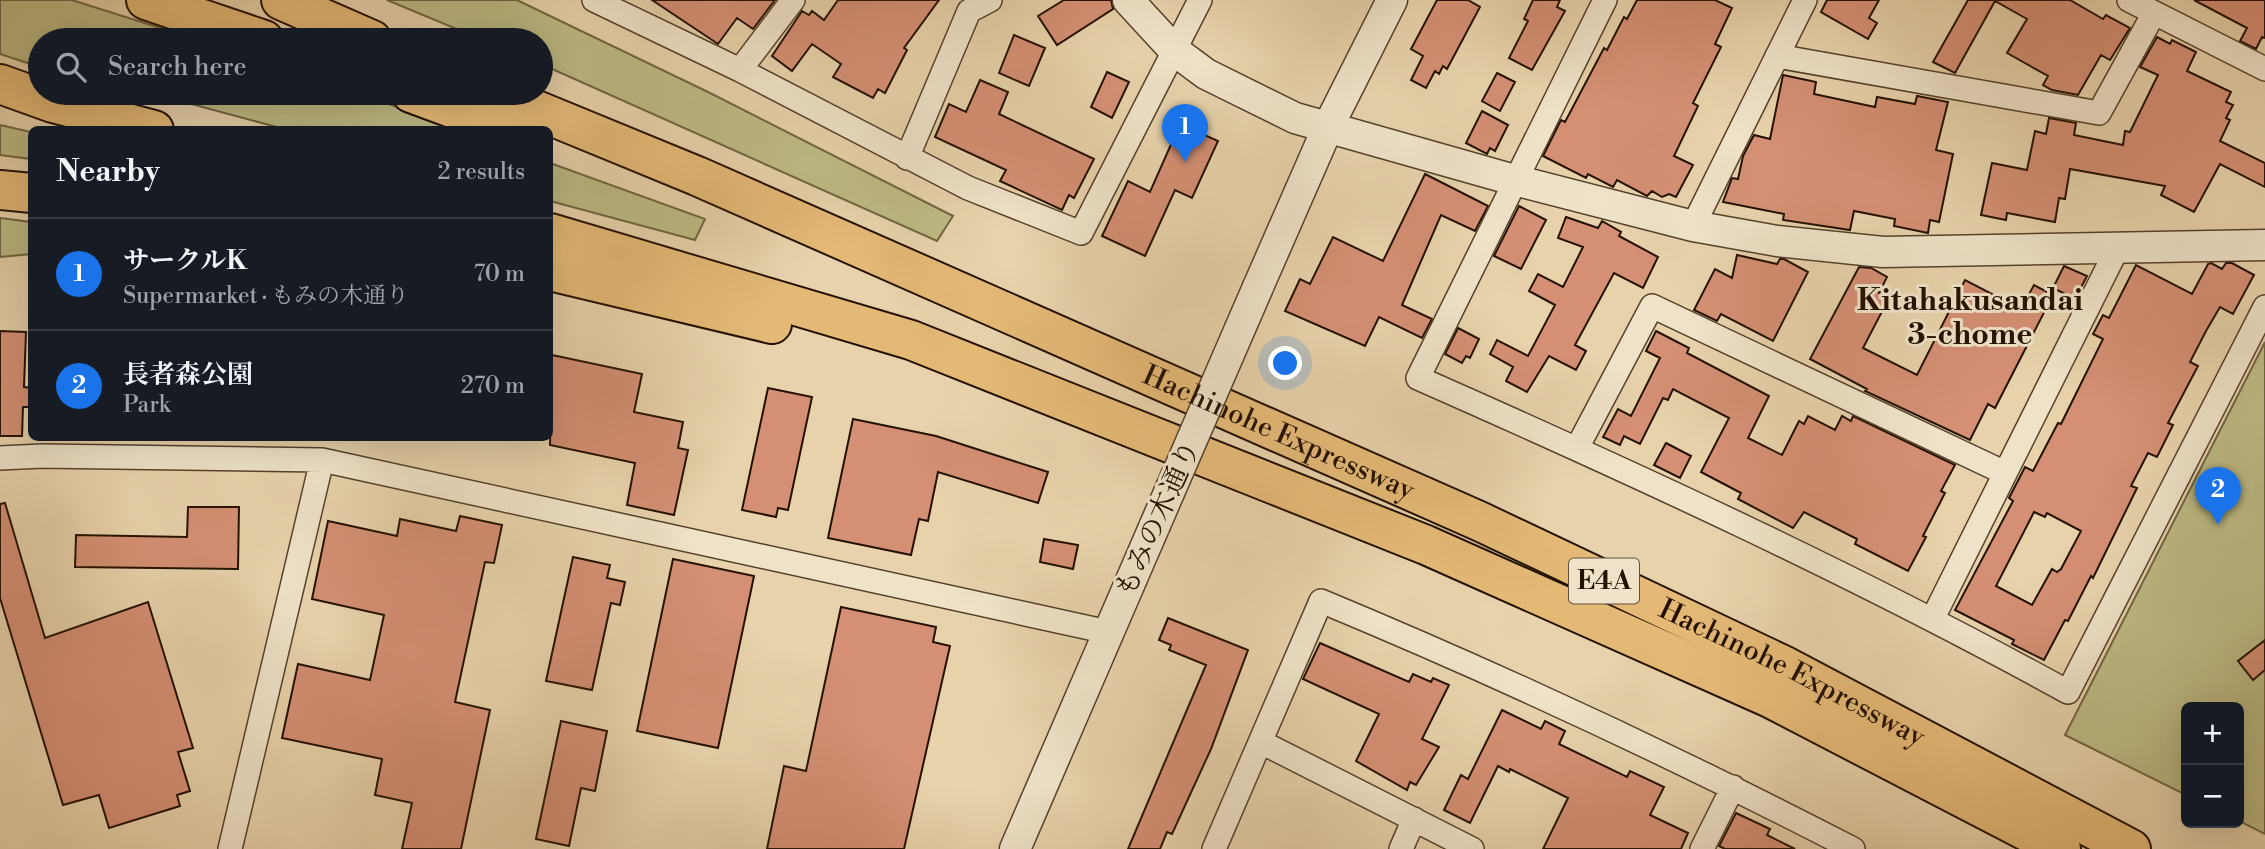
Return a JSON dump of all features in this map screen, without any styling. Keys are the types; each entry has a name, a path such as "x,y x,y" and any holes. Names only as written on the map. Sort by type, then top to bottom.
{"highway":[{"path":"146,0 229,28"},
{"path":"281,0 345,28"},
{"path":"0,84 28,94"},
{"path":"60,105 139,126"},
{"path":"443,105 500,126"},
{"path":"524,105 697,176 1065,338"},
{"path":"553,145 1065,338"},
{"path":"0,190 28,193"},
{"path":"553,234 911,340 1121,423"},
{"path":"553,272 723,311 889,355 1121,423"},
{"name":"Hachinohe Expressway","path":"1065,338 1479,521 1785,666 2131,849"},
{"name":"Hachinohe Expressway","path":"1121,423 1426,545 1770,698 2061,849"}],"street":[{"path":"594,0 740,70 968,188 1081,233 1200,0"},
{"path":"740,70 793,0"},
{"path":"907,158 967,6 990,0"},
{"path":"1128,0 1175,51 1206,74 1249,98 1295,118 1514,180 1693,226 1777,241 1883,252 2265,245"},
{"name":"もみの木通り","path":"1015,849 1328,127 1392,0"},
{"path":"1605,0 1418,378 1577,448 1933,618 2068,692 2265,307"},
{"path":"1693,226 1805,0"},
{"path":"2129,0 2265,69"},
{"path":"1777,56 2099,113 2154,13"},
{"path":"1933,618 2118,247"},
{"path":"1577,448 1653,306 2005,472"},
{"path":"0,458 41,456 322,460 1108,632"},
{"path":"230,849 322,460"},
{"path":"1214,849 1321,601 1504,678 1734,787 1853,849"},
{"path":"1261,742 1472,849"},
{"path":"1702,849 1734,787"},
{"path":"1401,849 1414,819"}],"shaded area":[{"path":"0,0 72,0 160,28 28,28 28,63 0,54"},
{"path":"387,0 517,0 708,92 953,216 937,241 553,69 553,28 454,28"},
{"path":"195,105 392,105 451,126 273,126"},
{"path":"0,125 28,131 28,159 0,155"},
{"path":"553,164 705,219 695,240 553,202"},
{"path":"0,218 28,222 28,254 0,257"},
{"path":"2265,342 2265,834 2244,824 2244,702 2181,702 2181,793 2065,735"}],"building":[{"path":"652,0 775,0 753,29 737,18 718,44"},
{"path":"838,0 939,0 904,48 907,50 885,93 878,89 873,98 833,77 841,64 812,44 792,71 772,56 802,11 809,15 812,11 824,20"},
{"path":"1064,0 1111,0 1113,9 1057,45 1038,16"},
{"path":"1437,0 1468,0 1480,7 1447,69 1443,66 1439,74 1435,71 1426,88 1411,80 1423,56 1411,49"},
{"path":"1533,0 1560,0 1557,7 1565,11 1532,70 1509,58 1528,21 1524,19"},
{"path":"1637,0 1715,0 1732,8 1715,44 1721,47 1693,103 1698,106 1674,156 1693,165 1676,197 1669,194 1662,197 1652,191 1647,196 1617,180 1613,187 1588,174 1586,178 1543,156 1561,120 1565,122 1604,48 1607,50 1624,17 1627,19"},
{"path":"1827,0 1879,0 1869,18 1877,23 1868,39 1821,12"},
{"path":"1968,0 2070,0 2103,19 2106,15 2130,28 2110,60 2101,55 2078,95 2052,90 2043,85 2048,76 2007,53 2027,19 1995,1 1955,73 1933,62"},
{"path":"2194,0 2265,0 2265,38 2262,37 2256,49 2240,41 2247,28"},
{"path":"1014,35 1045,48 1029,86 999,73"},
{"path":"2157,37 2170,44 2172,40 2196,52 2187,71 2231,92 2226,102 2233,105 2226,118 2230,120 2220,141 2265,163 2265,187 2220,164 2194,212 2161,195 2165,186 2070,169 2065,199 2059,198 2055,222 2007,213 2006,220 1981,215 1992,163 2027,170 2035,131 2046,134 2049,118 2076,123 2074,135 2123,145 2125,131 2130,132 2158,75 2140,67"},
{"path":"1107,72 1129,82 1112,118 1091,107"},
{"path":"1497,73 1515,82 1500,111 1482,101"},
{"path":"1783,75 1816,82 1814,94 1875,107 1877,97 1915,104 1917,96 1948,102 1936,150 1953,154 1939,222 1930,220 1928,233 1894,226 1895,219 1854,211 1850,230 1783,220 1784,214 1723,202 1732,178 1738,179 1743,156 1754,135 1770,139"},
{"path":"980,80 1008,92 999,114 1094,159 1074,198 1069,195 1062,210 1000,181 1006,170 935,137 949,104 966,112"},
{"path":"1482,111 1508,125 1495,151 1490,148 1487,154 1466,143"},
{"path":"1180,124 1218,141 1192,198 1175,190 1145,256 1102,236 1128,181 1150,192"},
{"path":"1425,174 1488,206 1475,231 1441,215 1402,305 1432,319 1422,338 1379,317 1365,346 1285,311 1300,279 1310,284 1333,237 1383,261"},
{"path":"1519,206 1546,220 1521,269 1494,256"},
{"path":"1566,217 1598,228 1602,221 1621,232 1619,236 1658,257 1643,288 1614,273 1575,345 1586,351 1576,370 1549,356 1527,392 1506,381 1513,367 1490,354 1497,340 1528,356 1555,305 1529,291 1538,274 1563,287 1583,247 1558,238"},
{"path":"1737,255 1777,264 1780,259 1784,259 1808,272 1773,341 1721,314 1717,321 1694,310 1715,269 1732,278"},
{"path":"2226,263 2232,263 2254,275 2233,314 2220,307 2206,331 2190,362 2198,366 2168,423 2173,425 2157,457 2148,453 2131,486 2137,488 2093,578 2091,576 2044,660 2012,644 2014,640 1955,610 2013,501 2009,498 2025,467 2033,471 2058,423 2061,424 2103,339 2093,334 2103,315 2109,318 2136,265 2192,294 2208,264 2222,269","holes":["2034,512 2045,517 2047,513 2081,531 2061,569 2057,572 2052,569 2032,605 1996,586"]},
{"path":"2064,266 2087,276 2075,299 2053,288"},
{"path":"1859,267 1871,268 1887,277 1879,293 1889,298 1863,348 1917,375 1965,280 2021,309 2034,285 2053,295 1995,408 1988,404 1970,440 1865,391 1867,389 1810,359"},
{"path":"1458,328 1479,339 1470,358 1466,356 1462,363 1445,354"},
{"path":"0,331 26,332 24,387 28,388 28,407 23,407 22,436 0,436"},
{"path":"1656,331 1689,348 1687,353 1769,396 1748,438 1782,455 1799,421 1804,424 1808,416 1835,430 1842,416 1851,421 1853,416 1955,465 1941,491 1945,493 1923,536 1926,537 1908,571 1855,544 1857,539 1804,512 1793,528 1738,499 1741,493 1701,472 1729,418 1673,389 1668,400 1663,398 1640,444 1624,436 1620,445 1603,437 1618,409 1631,416 1660,358 1646,351"},
{"path":"553,355 642,374 634,412 683,422 678,448 688,450 674,515 627,505 635,463 550,445 550,441 553,441"},
{"path":"768,388 812,397 788,510 778,508 776,517 742,510"},
{"path":"853,419 936,436 1048,472 1038,503 938,472 928,521 919,519 911,555 828,538"},
{"path":"1666,443 1691,456 1680,478 1654,465"},
{"path":"5,503 45,638 148,602 193,748 178,752 190,791 177,795 180,806 109,828 99,795 63,805 0,598 0,504"},
{"path":"188,507 239,507 238,569 75,567 76,535 187,537"},
{"path":"460,516 502,525 494,563 485,562 455,702 490,710 461,849 402,849 412,803 375,795 382,759 282,738 298,664 370,680 384,615 312,599 328,521 397,536 400,519 456,531"},
{"path":"1044,539 1078,545 1073,569 1040,562"},
{"path":"573,557 610,565 607,578 625,582 620,605 611,603 592,690 546,681"},
{"path":"673,559 754,576 718,748 637,731"},
{"path":"841,607 936,627 933,642 950,646 904,849 767,849 784,766 806,771"},
{"path":"1168,618 1248,650 1211,749 1172,834 1167,832 1160,849 1128,849 1206,665 1169,650 1171,645 1159,640"},
{"path":"2265,640 2265,670 2253,680 2238,661"},
{"path":"1320,643 1409,682 1413,674 1431,682 1433,678 1449,685 1422,739 1439,747 1416,785 1410,782 1407,790 1356,761 1379,714 1303,679"},
{"path":"1502,710 1541,729 1545,721 1565,731 1559,744 1627,777 1630,771 1664,787 1650,815 1688,833 1681,849 1543,849 1568,798 1510,769 1509,772 1498,766 1470,823 1444,810 1461,775 1468,779"},
{"path":"561,721 607,731 595,791 581,788 569,846 536,839"},
{"path":"1736,813 1770,829 1767,835 1795,849 1725,849 1719,846"}],"place":[{"name":"サークルK","path":"1185,162"},
{"name":"長者森公園","path":"2218,525"}],"district":[{"name":"Kitahakusandai 3-chome","path":"1970,318"}]}
